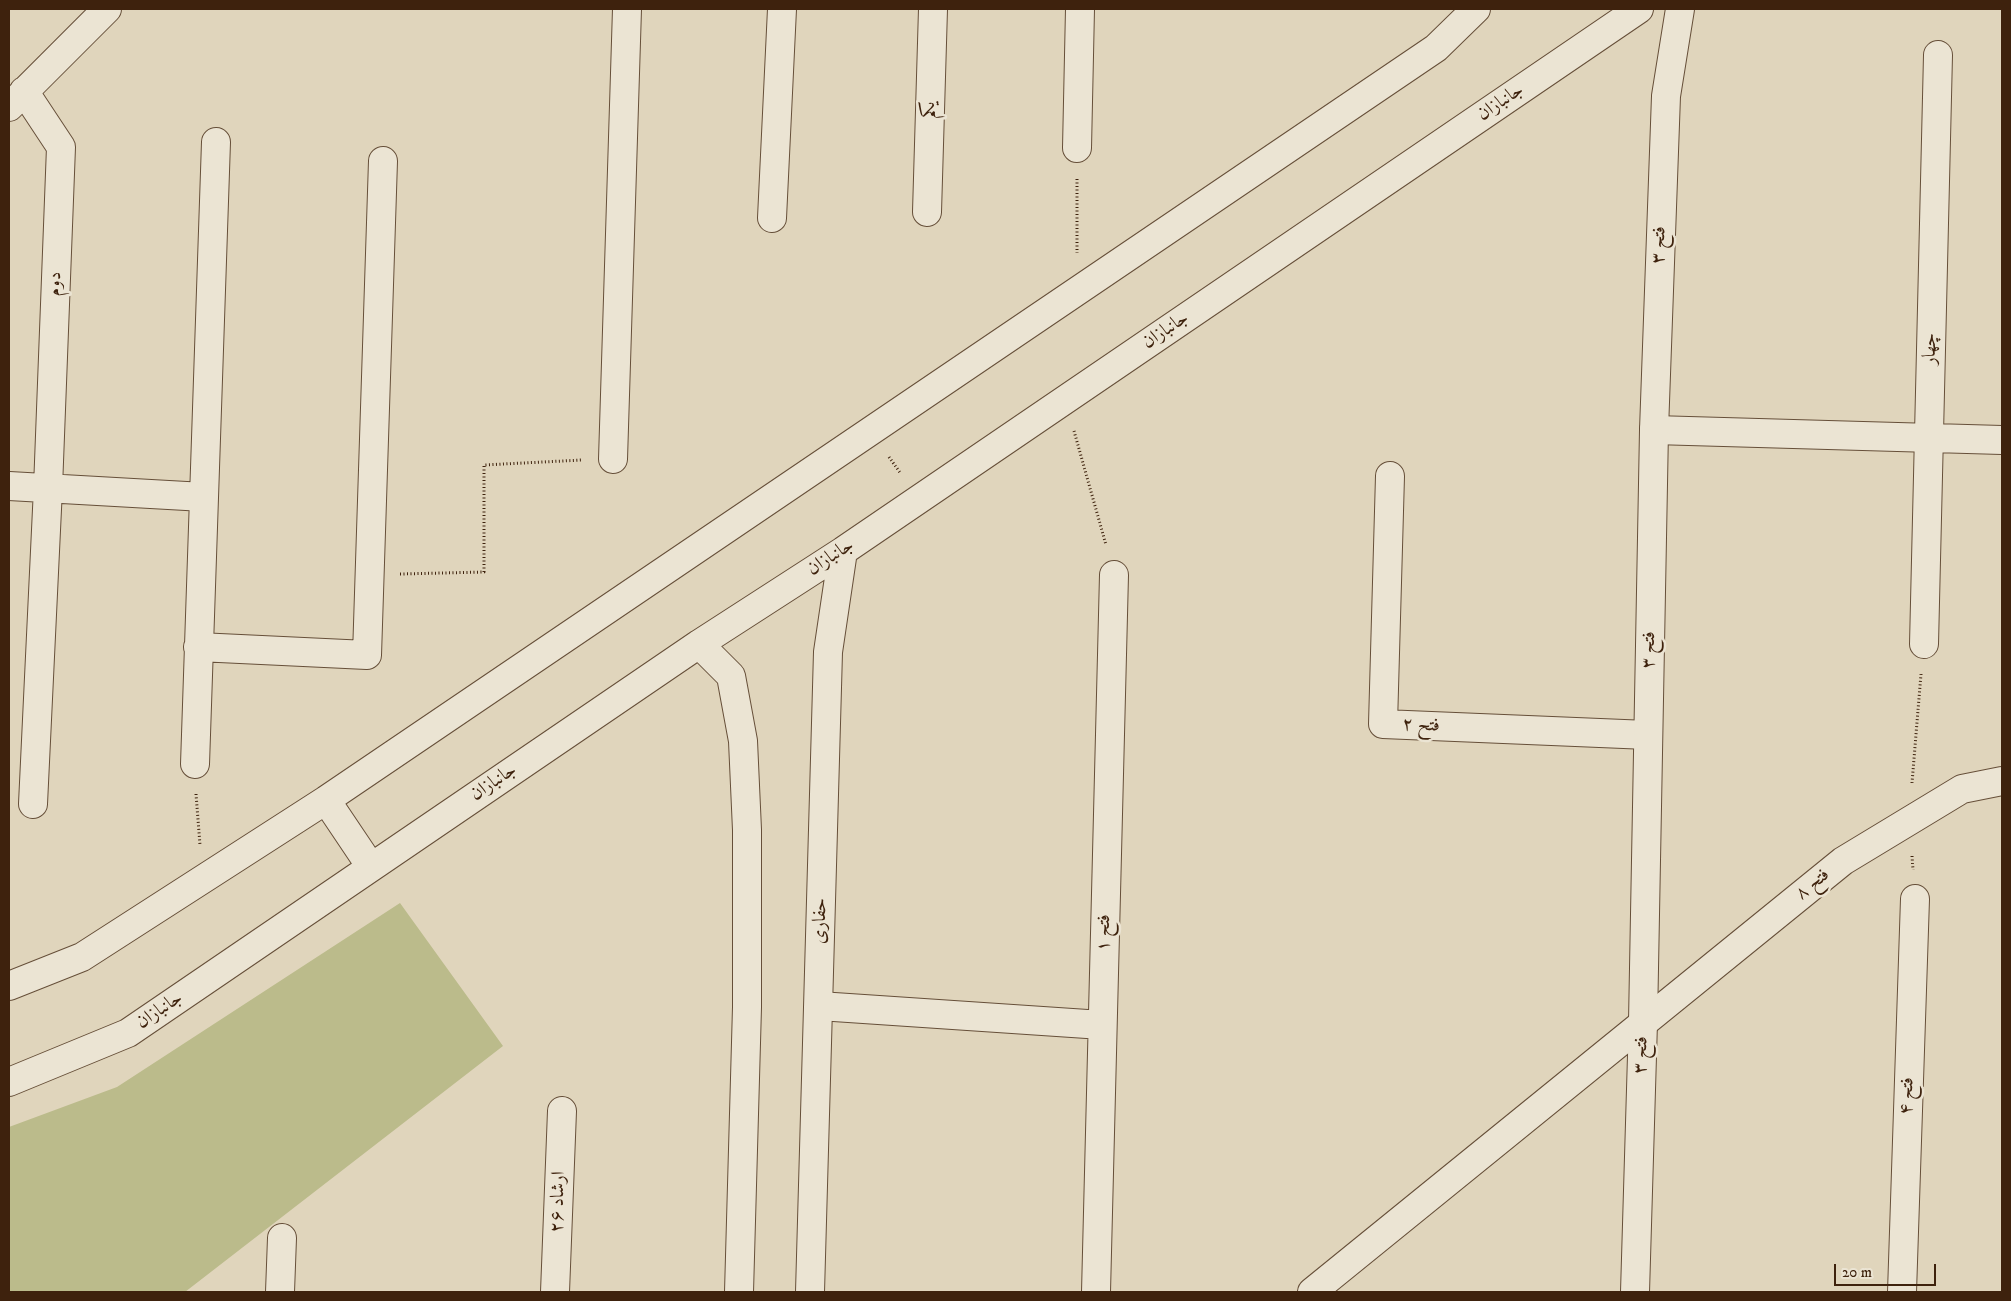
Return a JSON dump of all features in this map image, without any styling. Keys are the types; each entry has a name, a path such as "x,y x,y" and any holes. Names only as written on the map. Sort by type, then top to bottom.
{"street":[{"path":"17,99 107,9"},
{"path":"613,459 627,9"},
{"path":"772,218 782,9"},
{"name":"یکم","path":"927,212 933,9"},
{"path":"1077,148 1080,9"},
{"path":"9,986 82,957 326,800 1436,48 1476,9"},
{"name":"جانبازان","path":"9,1082 128,1033 699,644 843,551 1639,9"},
{"name":"فتح ۳","path":"1635,1292 1643,1022 1654,430 1666,96 1680,9"},
{"name":"چهار","path":"1924,644 1938,55"},
{"name":"دوم","path":"17,99 61,147 34,804"},
{"path":"195,764 216,142"},
{"path":"198,647 367,655 383,161"},
{"path":"1654,430 2002,440"},
{"name":"فتح ۲","path":"1390,476 1383,724 1648,735"},
{"path":"9,486 204,497"},
{"name":"حفاری","path":"810,1292 828,652 843,551"},
{"name":"فتح ۱","path":"1096,1292 1114,574"},
{"path":"699,644 731,676 743,741 747,830 747,1007 739,1292"},
{"name":"فتح ۸","path":"1312,1292 1843,861 1962,789 2002,781"},
{"path":"326,800 371,867"},
{"name":"فتح ۴","path":"1902,1292 1915,899"},
{"path":"819,1006 1102,1025"},
{"name":"ارشاد ۲۶","path":"555,1292 562,1111"},
{"path":"280,1292 282,1238"}],"path":[{"path":"1077,148 1077,291"},
{"path":"1065,400 1114,574"},
{"path":"872,431 918,500"},
{"path":"369,575 484,572 484,465 613,459"},
{"path":"1915,899 1909,821 1924,644"},
{"path":"195,764 202,880"}],"green space":[{"path":"400,903 503,1046 185,1292 9,1292 9,1127 117,1087"}]}
